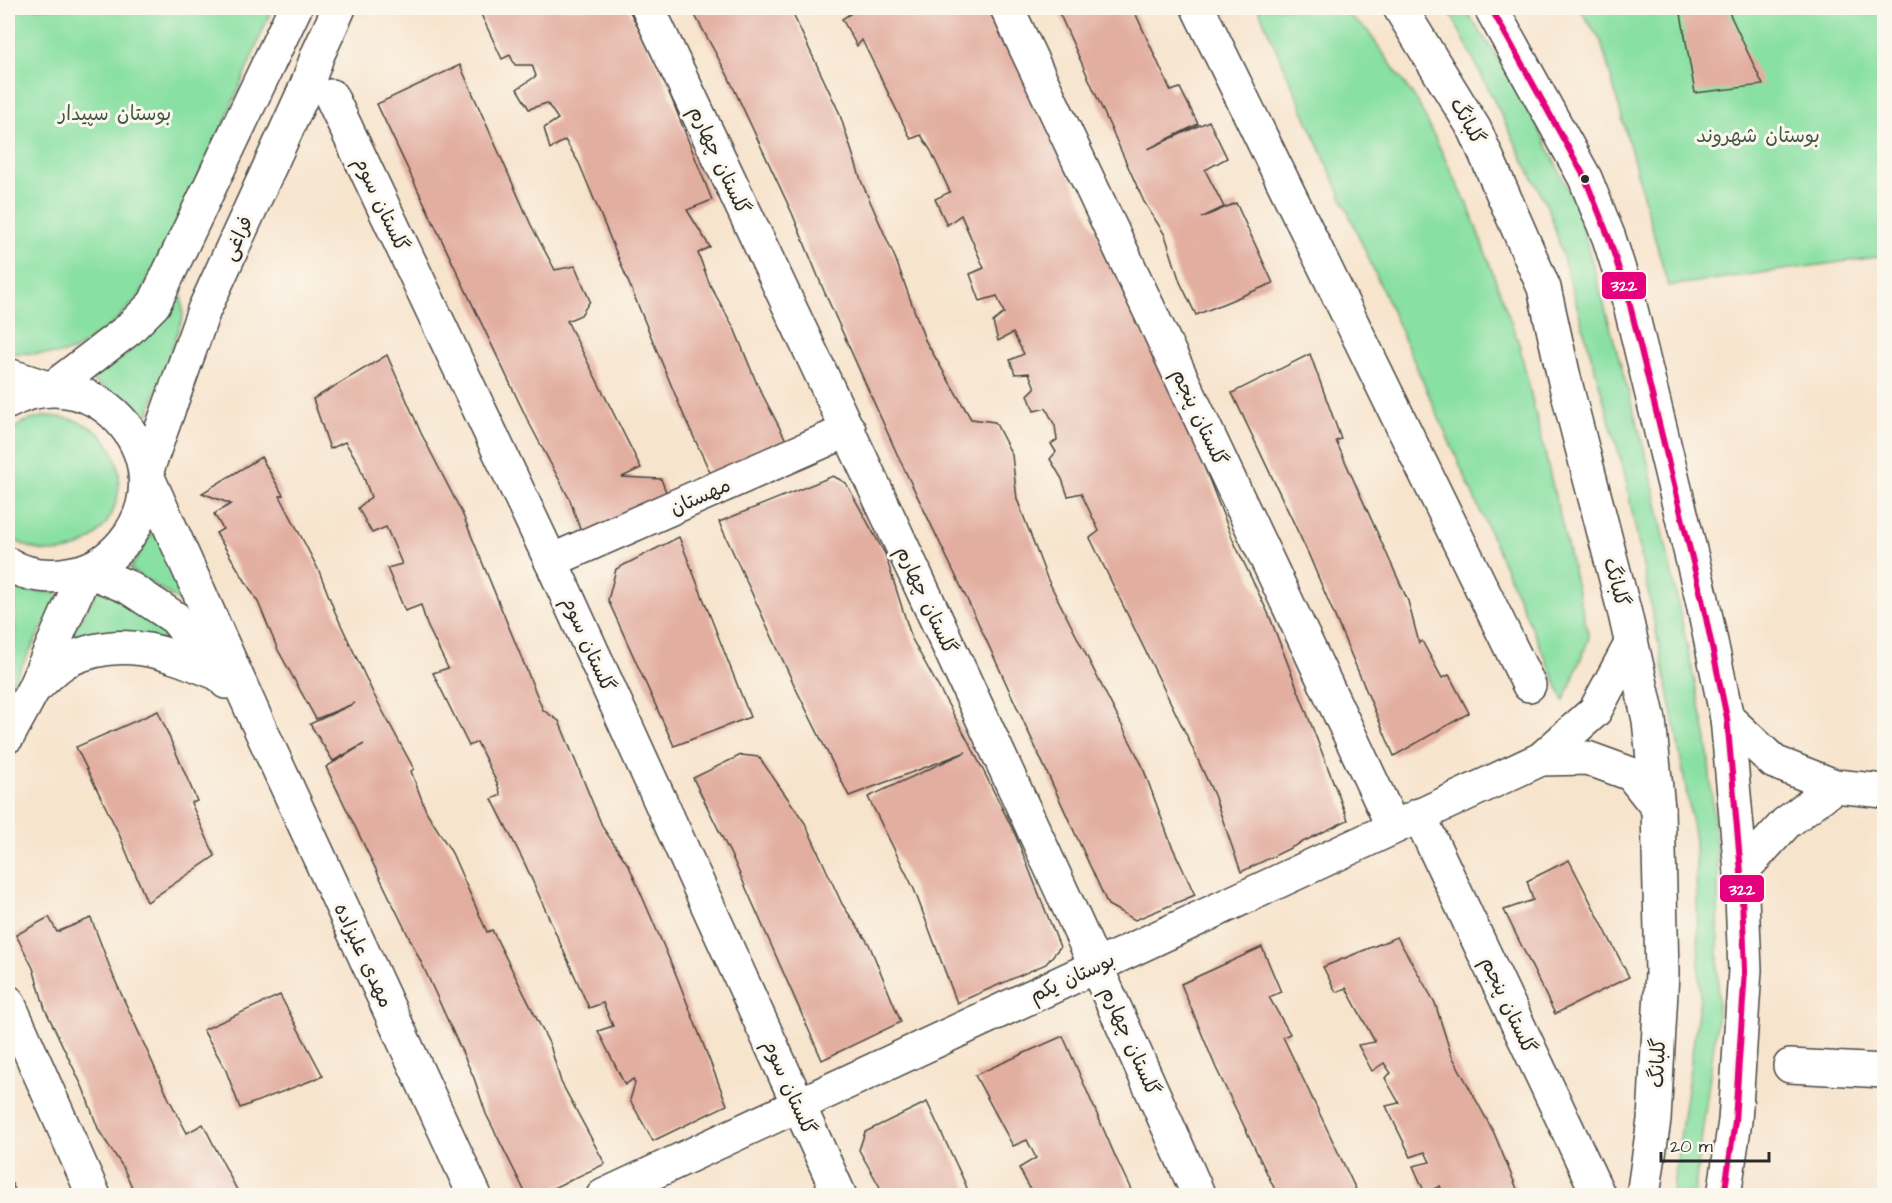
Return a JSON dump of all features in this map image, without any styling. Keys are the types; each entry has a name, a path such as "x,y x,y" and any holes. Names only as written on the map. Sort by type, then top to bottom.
{"street":[{"path":"8,402 22,394 51,389 128,330 154,304 295,8"},
{"name":"فراغی","path":"146,473 204,310 307,85 339,8"},
{"name":"گلستان چهارم","path":"648,8 849,430 1096,965 1199,1196"},
{"name":"گلستان پنجم","path":"1007,8 1406,821 1599,1196"},
{"path":"1198,8 1529,685"},
{"name":"گلبانگ","path":"1400,8 1475,130 1544,288 1649,720 1658,808 1662,973 1654,1120 1643,1196"},
{"path":"1491,8 1585,178 1609,238 1629,301 1702,599 1727,718 1741,872 1744,970 1735,1121 1724,1196"},
{"name":"گلستان سوم","path":"331,96 551,561 840,1196"},
{"path":"8,375 51,389 79,393 104,404 124,423 139,446 146,473 144,504 132,532 112,555 86,570 62,576 37,575 8,564"},
{"name":"مهستان","path":"551,561 849,430"},
{"name":"مهدی علیزاده","path":"146,473 254,715 475,1196"},
{"path":"86,570 128,587 175,618 254,715"},
{"path":"8,736 34,688 86,570"},
{"name":"بوستان یکم","path":"603,1196 1541,759 1595,711 1631,644"},
{"path":"34,688 64,662 111,647 160,651 219,674"},
{"path":"1727,718 1774,762 1835,786 1884,791"},
{"name":"بوستان یکم","path":"1541,759 1587,758 1630,774 1658,808"},
{"path":"1741,872 1786,823 1835,786"},
{"path":"8,1002 94,1196"},
{"path":"1790,1066 1884,1071"}],"green space":[{"name":"بوستان سپیدار","path":"13,8 272,8 222,129 139,297 109,327 73,351 59,354 8,353"},
{"path":"1258,8 1338,8 1367,30 1418,103 1469,208 1519,344 1589,638 1564,701"},
{"path":"1448,8 1464,8 1521,92 1577,208 1649,466 1707,740 1718,870 1718,1014 1694,1195 1672,1195 1700,997 1695,841 1675,726 1624,471 1551,215"},
{"name":"بوستان شهروند","path":"1579,8 1884,8 1884,256 1668,286 1601,41"},
{"path":"182,296 183,317 143,429 121,400 91,380 140,342"},
{"path":"45,416 85,425 109,445 119,473 116,503 101,529 78,547 46,551 8,536 8,433 24,422"},
{"path":"158,523 202,616 130,569"},
{"path":"14,589 60,594 8,692 15,632"},
{"path":"98,590 110,593 178,638 59,654"}],"building":[{"path":"478,8 628,8 661,72 712,200 687,210 710,247 698,253 710,285 734,328 757,384 788,444 715,483 684,416 579,163 565,140 550,149 544,128 558,119 547,103 529,109 517,89 536,76 532,65 515,65 510,55 502,59"},
{"path":"691,8 790,8 839,112 862,183 896,260 925,340 971,419 995,422 1012,455 1017,499 1047,578 1142,765 1171,844 1195,895 1135,920 1108,905 976,618 898,456 824,291 792,213 727,74"},
{"path":"859,8 990,8 1187,423 1233,540 1269,615 1348,820 1241,872 1214,795 1090,538 1099,531 1081,493 1068,496 1062,479 1050,459 1056,452 1051,444 1057,440 1055,426 1046,408 1034,411 1028,395 1035,388 1029,373 1015,374 1010,360 1024,354 1013,333 998,341 993,322 1004,313 997,296 980,301 970,274 984,268 961,215 947,225 935,199 950,192 931,151 921,135 911,139 862,40 857,46 842,19"},
{"path":"1057,8 1133,8 1171,91 1180,88 1198,124 1148,149 1209,121 1227,158 1205,170 1224,207 1201,218 1236,203 1273,283 1196,315 1180,282 1165,235 1144,202"},
{"path":"1680,8 1727,8 1763,85 1695,93"},
{"path":"460,65 531,225 555,270 575,266 590,301 581,315 567,321 641,468 622,477 661,479 670,502 584,541 570,500 527,419 377,104"},
{"path":"1310,354 1341,439 1336,441 1408,601 1419,643 1422,641 1442,678 1449,675 1469,713 1394,756 1308,553 1232,393"},
{"path":"387,355 421,433 462,513 543,710 559,721 603,828 629,866 677,977 727,1105 653,1141 630,1100 635,1083 633,1079 625,1085 598,1031 613,1026 603,1003 589,1008 525,864 492,799 501,795 497,783 477,742 469,746 433,673 448,668 427,625 421,605 405,611 387,568 402,564 386,527 372,533 358,508 371,497 358,462 345,442 330,449 313,399"},
{"path":"261,457 283,495 280,496 319,571 335,612 374,695 414,769 411,771 426,811 452,853 487,932 492,930 550,1045 561,1082 605,1164 536,1196 527,1196 486,1114 474,1078 423,966 326,767 364,744 333,761 310,724 355,703 316,719 278,650 258,602 216,533 223,529 214,514 231,504 202,493"},
{"path":"833,476 846,483 885,554 912,639 973,750 1015,834 1060,947 1046,964 957,1003 914,889 868,797 966,752 849,796 797,691 719,522"},
{"path":"679,537 750,717 674,746 608,600 616,569"},
{"path":"158,711 197,801 191,803 215,856 147,902 119,834 76,747"},
{"path":"741,755 759,757 805,823 842,904 869,944 901,1022 822,1060 734,861 693,778"},
{"path":"1569,860 1629,977 1555,1014 1504,910 1533,900 1527,881"},
{"path":"49,917 57,932 91,918 114,978 187,1133 203,1124 240,1196 136,1196 123,1167 99,1131 83,1088 45,1009 33,968 16,935"},
{"path":"1397,937 1435,1003 1451,1054 1494,1133 1520,1196 1445,1196 1440,1186 1425,1193 1413,1166 1430,1162 1425,1152 1411,1157 1386,1106 1399,1103 1385,1078 1391,1073 1384,1063 1372,1071 1358,1045 1375,1042 1346,988 1336,992 1323,967"},
{"path":"1262,947 1281,992 1269,997 1290,1034 1283,1037 1359,1196 1278,1196 1216,1068 1181,984"},
{"path":"280,995 323,1076 240,1108 225,1068 203,1030"},
{"path":"1063,1036 1134,1196 1050,1196 1049,1193 1034,1196 1019,1168 1036,1158 1027,1140 1013,1146 975,1075"},
{"path":"927,1102 970,1196 885,1196 859,1150 865,1132"},
{"path":"8,1176 18,1196 8,1196"}],"transit line":[{"name":"322","path":"1491,8 1585,178 1609,238 1629,301 1702,599 1727,718 1741,872 1745,970 1735,1121 1724,1196"}]}
